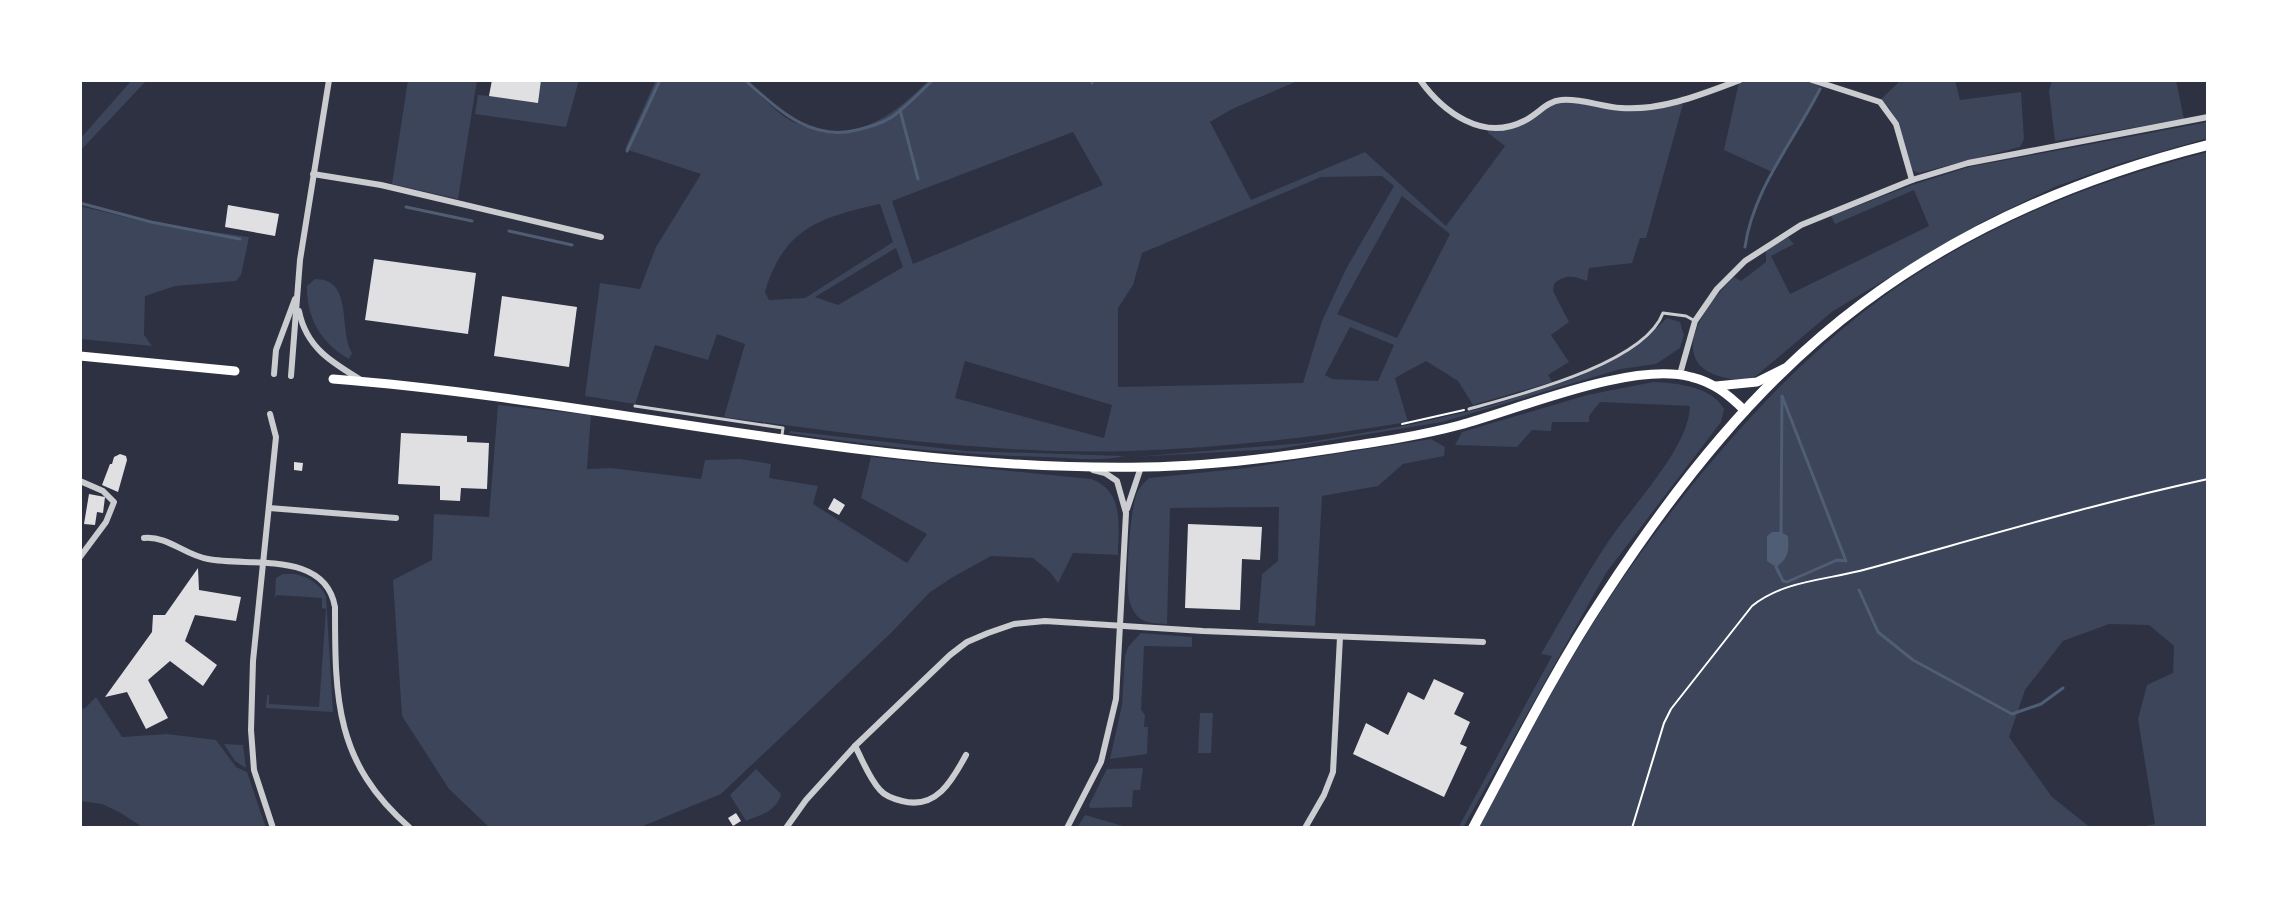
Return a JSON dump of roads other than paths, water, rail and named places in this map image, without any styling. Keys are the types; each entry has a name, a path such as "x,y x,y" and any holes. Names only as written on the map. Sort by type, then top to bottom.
{"main road":[{"path":"1473,828 1603,596 1687,480 1745,411 1791,364 1863,303 1917,266 1986,227 2111,173 2208,145"},
{"path":"80,356 235,371"},
{"path":"1716,386 1757,382 1791,364"},
{"path":"333,379 591,410 782,439 922,456 1082,467 1141,467 1275,457 1422,434 1616,379 1654,373 1680,374 1716,386 1745,411"}],"street":[{"path":"291,376 297,296 329,80"},
{"path":"1420,80 1439,104 1453,115 1484,126 1499,127 1518,124 1555,101 1573,100 1626,109 1697,96 1740,80"},
{"path":"1812,80 1873,98 1887,109 1896,124 1912,180"},
{"path":"1680,374 1695,321 1728,276 1764,247 1833,210 1912,180 1993,157 2208,117"},
{"path":"313,174 377,184 601,237"},
{"path":"274,374 276,350 297,296"},
{"path":"297,296 302,325 310,341 336,365 363,381"},
{"path":"270,414 276,437 253,661 251,730 254,770 273,828"},
{"path":"1082,467 1105,473 1117,481 1126,513"},
{"path":"1067,828 1086,794 1107,744 1117,690 1126,513 1141,467"},
{"path":"80,481 103,491 114,502 106,522 80,557"},
{"path":"269,508 396,518"},
{"path":"144,538 160,537 191,554 208,559 303,568 319,576 329,587 335,607 336,688 347,738 369,783 410,828"},
{"path":"80,542 88,547"},
{"path":"786,828 806,800 855,746 950,655 967,642 1014,624 1045,621 1483,642"},
{"path":"1305,828 1333,772 1340,637"},
{"path":"855,746 879,789 894,799 916,803 929,800 943,791 966,755"}],"lane":[{"path":"1469,409 1559,382 1605,362 1647,335 1663,313 1686,316 1695,321"},
{"path":"635,406 783,428 782,439"}],"waterway":[{"path":"627,151 660,80"},
{"path":"745,80 796,120 824,131 840,132 866,128 888,119 933,80"},
{"path":"1745,247 1749,226 1765,185 1820,89"},
{"path":"900,110 918,179"},
{"path":"80,203 151,222 240,239"},
{"path":"406,207 472,221"},
{"path":"509,231 572,245"},
{"path":"1782,396 1846,561 1837,560 1787,582 1783,581 1776,567 1781,532 1782,396"},
{"path":"1859,590 1878,632 1913,660 2012,714 2041,704 2063,688"}]}
